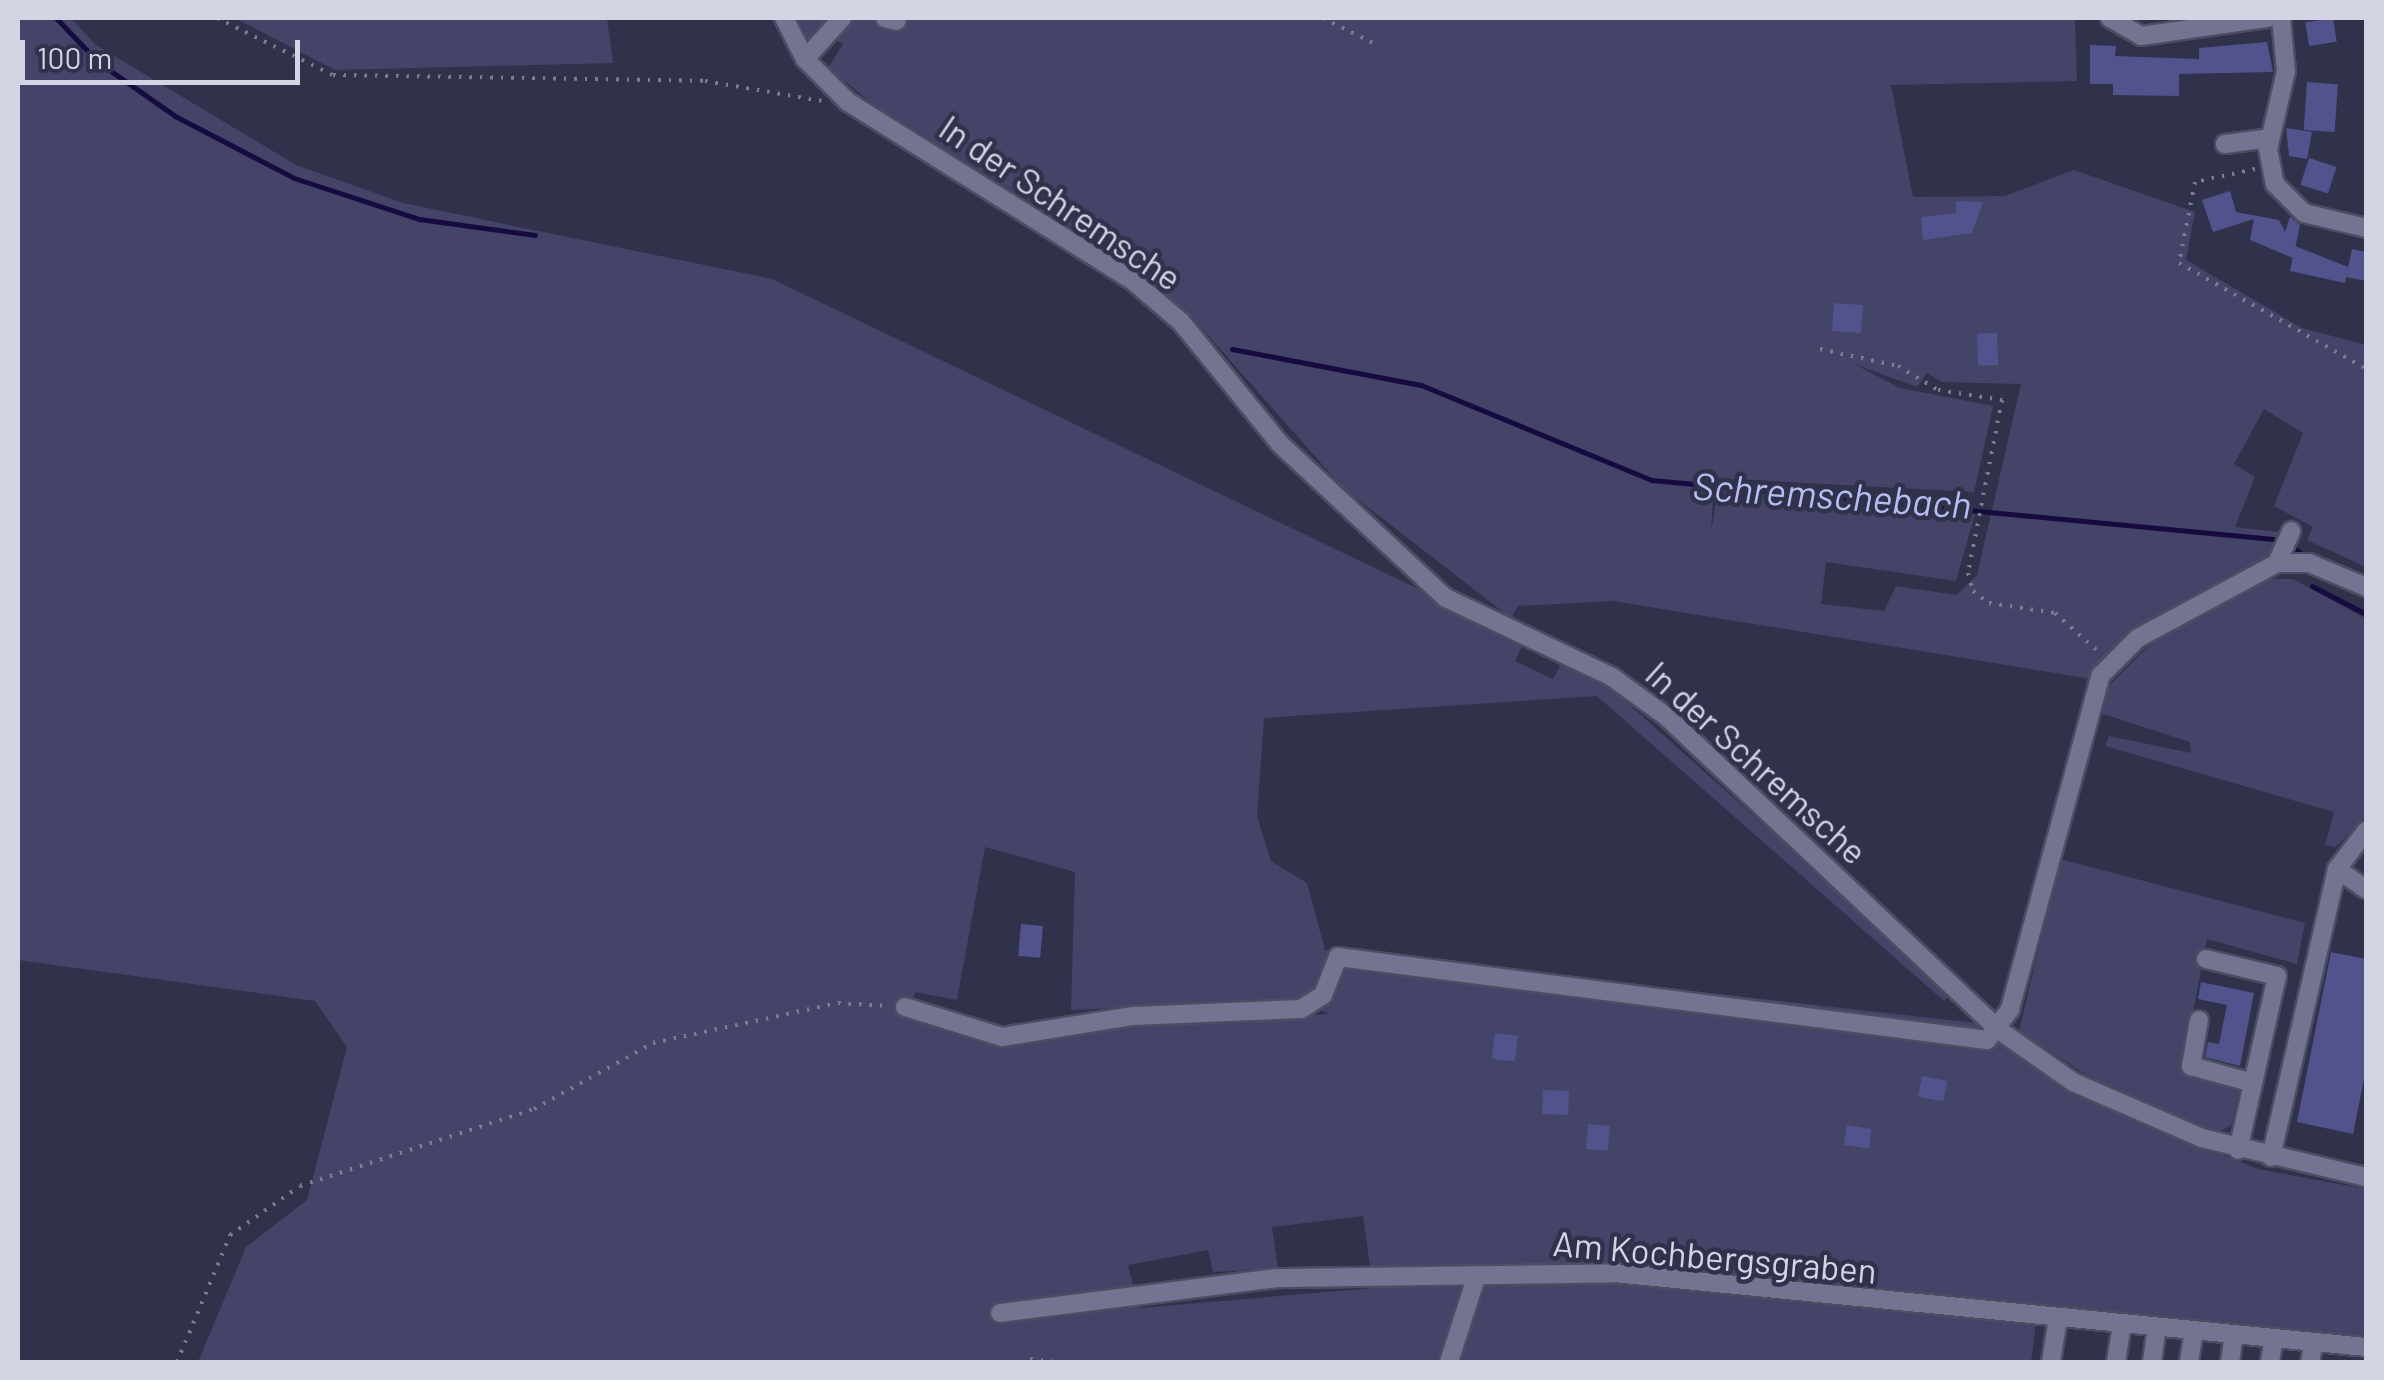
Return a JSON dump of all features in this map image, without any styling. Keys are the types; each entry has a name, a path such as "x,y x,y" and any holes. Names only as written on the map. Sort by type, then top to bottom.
{"street":[{"name":"In der Schremsche","path":"784,18 806,59 848,102 1132,280 1181,322 1280,444 1446,598 1612,677 1667,717 2000,1030 2073,1082 2238,1150 2366,1177"},
{"path":"806,59 842,18"},
{"path":"2110,18 2142,36 2268,18"},
{"path":"2281,18 2286,71 2270,138 2269,166 2304,213 2366,228"},
{"path":"2226,144 2270,138"},
{"path":"2276,563 2291,530"},
{"path":"905,1007 1002,1037 1133,1016 1301,1010 1322,995 1338,957 1972,1042 2000,1030 2101,675 2138,638 2276,563 2310,563 2366,587"},
{"path":"2271,1157 2336,868 2366,831"},
{"path":"2336,868 2366,889"},
{"path":"2206,959 2276,976 2238,1150"},
{"path":"2199,1020 2191,1066 2252,1083"},
{"name":"Am Kochbergsgraben","path":"1000,1314 1276,1278 1614,1273 2314,1342 2356,1352"},
{"path":"1450,1362 1476,1275"},
{"path":"2051,1362 2058,1318"},
{"path":"2116,1362 2122,1324"},
{"path":"2152,1362 2157,1327"},
{"path":"2189,1362 2194,1330"},
{"path":"2230,1362 2234,1334"},
{"path":"2270,1362 2274,1338"},
{"path":"2310,1362 2314,1342"}],"path":[{"path":"217,18 334,75 687,80 848,102"},
{"path":"1323,18 1379,46"},
{"path":"2269,166 2195,182 2179,263 2366,369"},
{"path":"1820,349 1898,366 1938,390 2002,400 1973,591 2072,622 2100,654 2101,675"},
{"path":"177,1362 230,1235 300,1186 534,1109 653,1044 838,1003 905,1007"},
{"path":"1030,1359 1055,1362"}],"shaded area":[{"path":"18,18 71,18 96,45 296,165 403,203 772,279 1431,595 1522,646 1515,661 1553,679 1561,664 1605,683 1951,992 1944,1001 1597,696 1264,718 1257,816 1271,861 1307,883 1325,950 1985,1024 2071,1094 2258,1169 2366,1189 2366,1339 2038,1308 2031,1362 198,1362 246,1247 307,1200 347,1047 315,1001 18,960","holes":["985,847 1075,872 1071,1010 1298,1001 1330,1014 1131,1023 1004,1044 909,1018 915,992 957,1000","1363,1216 1373,1288 1139,1308 1128,1265 1208,1250 1213,1272 1278,1269 1272,1227"]},
{"path":"235,18 607,18 613,63 335,70"},
{"path":"792,18 2075,18 2077,81 1891,85 1913,197 2005,196 2074,170 2195,212 2186,260 2302,328 2366,345 2366,567 2307,540 2313,527 2274,506 2303,433 2264,409 2234,464 2255,477 2235,527 2279,532 2271,558 2092,679 1613,601 1518,606 1511,618 1343,488 1190,315 1097,243 873,104 828,68 843,44 823,33 808,45","holes":["1854,364 1917,387 1927,373 1942,382 2021,384 1977,575 1957,595 1896,586 1884,611 1821,604 1826,562 1956,581 1976,511 1964,505 1718,488 1711,533 1714,478 1974,492 1993,406 1900,388"]},
{"path":"2263,579 2293,579 2366,619 2366,816 2336,847 2325,845 2334,812 2105,746 2109,736 2191,753 2190,742 2097,712 2103,692 2147,647"},
{"path":"2060,859 2305,923 2297,964 2207,939 2182,1070 2241,1087 2231,1126 2217,1132 2122,1098 2019,1031"}],"building":[{"path":"2333,18 2337,42 2309,46 2305,22"},
{"path":"2267,42 2273,72 2179,74 2179,96 2113,95 2113,84 2090,84 2090,45 2116,46 2115,56 2199,59 2199,48"},
{"path":"2307,82 2338,84 2335,132 2304,130"},
{"path":"2286,128 2312,132 2307,159 2289,156"},
{"path":"2309,158 2337,167 2328,194 2300,185"},
{"path":"2230,191 2236,212 2279,220 2285,232 2290,217 2300,225 2293,258 2250,240 2254,219 2213,232 2202,200"},
{"path":"1956,201 1983,202 1972,233 1923,240 1921,217 1956,213"},
{"path":"2295,246 2348,267 2345,283 2290,271"},
{"path":"2352,249 2366,252 2366,281 2346,277"},
{"path":"1834,303 1863,305 1861,333 1832,331"},
{"path":"1997,333 1998,365 1978,366 1977,334"},
{"path":"1021,924 1043,926 1040,958 1018,956"},
{"path":"2331,952 2366,959 2366,1069 2353,1134 2297,1122"},
{"path":"2201,982 2254,993 2240,1066 2205,1057 2208,1042 2219,1044 2227,1005 2198,999"},
{"path":"1495,1033 1518,1036 1515,1062 1492,1059"},
{"path":"1922,1076 1948,1081 1944,1102 1918,1097"},
{"path":"1543,1090 1569,1091 1568,1115 1542,1114"},
{"path":"1588,1124 1610,1126 1608,1151 1586,1149"},
{"path":"1847,1125 1872,1129 1869,1149 1844,1145"}],"waterway":[{"name":"Schremschebach","path":"56,18 98,62 175,116 294,178 419,219 535,235"},
{"name":"Schremschebach","path":"1232,349 1421,385 1652,480 2273,539"},
{"name":"Schremschebach","path":"2292,546 2300,553"},
{"name":"Schremschebach","path":"2312,586 2366,614"}]}
